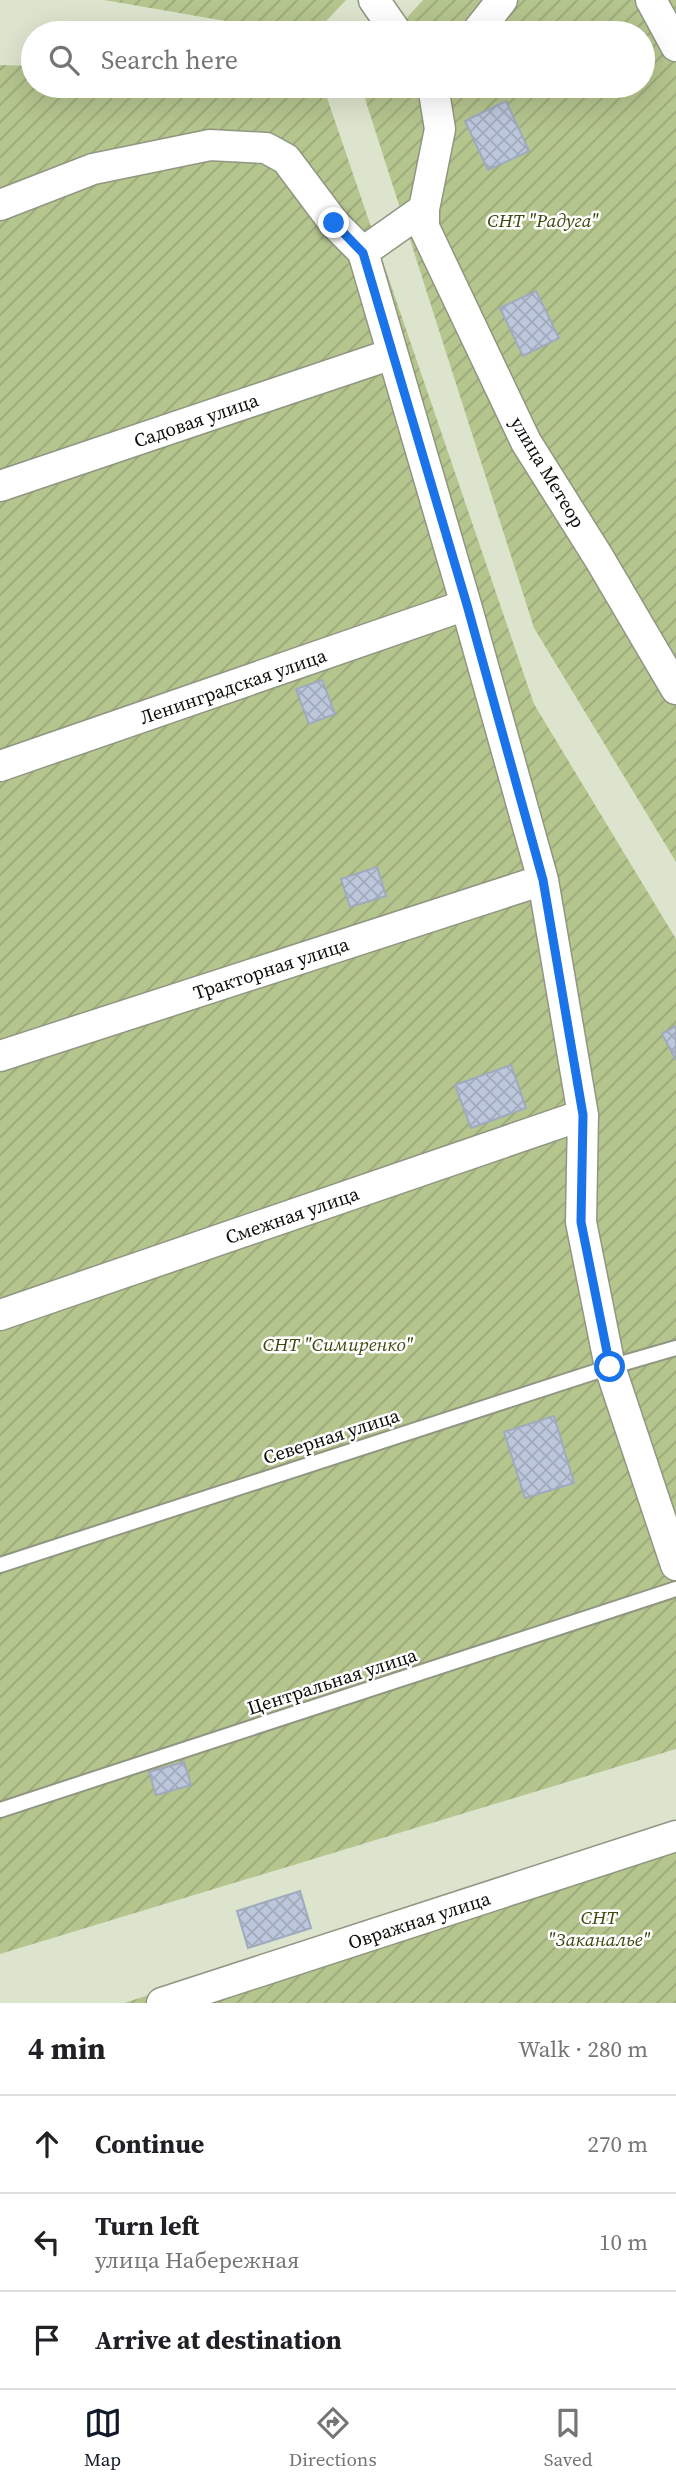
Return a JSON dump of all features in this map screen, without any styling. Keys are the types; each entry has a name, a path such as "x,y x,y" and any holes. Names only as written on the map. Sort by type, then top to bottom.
{"street":[{"path":"374,0 389,21"},
{"path":"485,21 502,0"},
{"path":"651,0 676,46"},
{"path":"363,253 424,209 440,129 435,98"},
{"path":"0,205 93,169 210,145 266,148 286,159 334,223 363,253 467,605 543,880 583,1115 581,1222 610,1367 676,1565"},
{"name":"улица Метеор","path":"424,209 424,227 526,442 600,558 676,689"},
{"name":"Садовая улица","path":"0,486 392,354"},
{"name":"Ленинградская улица","path":"0,766 467,605"},
{"name":"Тракторная улица","path":"0,1056 543,880"},
{"name":"Смежная улица","path":"0,1315 583,1115"},
{"name":"Овражная улица","path":"162,2003 676,1836"}],"lane":[{"name":"Северная улица","path":"0,1566 610,1367 676,1348"},
{"name":"Центральная улица","path":"0,1810 676,1589"}],"green space":[{"path":"104,0 346,0 326,21 226,21"},
{"name":"СНТ \"Радуга\"","path":"423,0 676,0 676,862 534,628 365,98 655,98 655,21 404,21"},
{"name":"СНТ \"Симиренко\"","path":"0,65 21,66 21,98 327,98 534,704 676,939 676,1749 0,1954"},
{"name":"СНТ \"Заканалье\"","path":"676,1824 676,2003 124,2003"}],"building":[{"path":"506,101 529,151 488,170 465,121"},
{"path":"536,291 559,338 523,356 500,308"},
{"path":"322,680 335,714 309,724 296,689"},
{"path":"377,867 386,896 350,907 341,879"},
{"path":"676,1026 676,1060 662,1034"},
{"path":"511,1065 526,1108 471,1128 455,1085"},
{"path":"554,1416 574,1483 525,1498 504,1432"},
{"path":"184,1762 191,1785 156,1795 149,1772"},
{"path":"300,1891 311,1928 248,1948 237,1911"}],"route":[{"path":"334,223 363,253 467,605 543,880 583,1115 581,1222 610,1367"}]}
